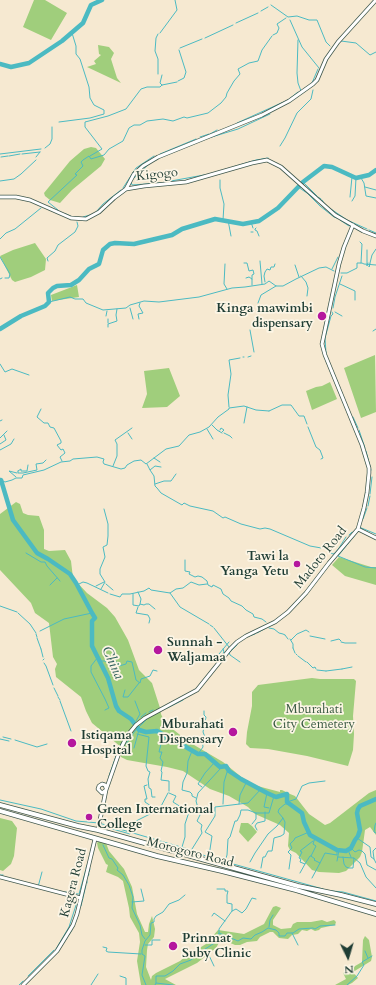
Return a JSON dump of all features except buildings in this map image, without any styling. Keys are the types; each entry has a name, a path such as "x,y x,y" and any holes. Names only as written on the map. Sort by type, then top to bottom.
{"highway":[{"name":"Morogoro Road","path":"0,805 98,830 298,886 376,904"},
{"name":"Morogoro Road","path":"0,811 76,832 95,839 296,890 376,914"}],"main road":[{"path":"126,189 134,174 143,166 158,157 255,118 289,101 313,84 317,80 326,59 333,48 376,0"},
{"name":"Kigogo","path":"0,197 16,197 30,200 71,218 80,220 92,217 126,189 186,182 263,160 275,163 329,210 360,229 376,236"},
{"name":"Madoto Road","path":"110,778 120,750 136,725 145,718 197,690 230,649 242,638 275,622 288,612 306,593 328,563 358,529 367,493 369,468 362,445 325,355 322,344 339,264 353,225"},
{"path":"358,529 376,538"},
{"path":"104,800 98,788 110,778"},
{"path":"98,830 106,789 110,778"},
{"path":"102,784 105,785 106,789"},
{"path":"100,792 103,793 106,789"},
{"name":"Kagera Road","path":"23,985 55,953 74,922 95,839"},
{"path":"0,877 81,898"}],"green space":[{"path":"34,0 45,0 67,13 51,40 23,27"},
{"path":"98,45 109,47 114,53 111,59 117,78 121,83 87,67 96,64 94,61 101,55 99,54"},
{"path":"91,147 96,148 105,159 101,166 72,190 60,203 50,200 45,196 44,193 70,161 84,149"},
{"path":"35,243 46,259 45,270 31,277 15,282 12,280 0,256"},
{"path":"77,285 79,297 52,301 51,295"},
{"path":"375,355 376,412 361,418 344,368"},
{"path":"169,368 180,396 167,407 142,408 147,394 144,371"},
{"path":"330,382 337,399 312,410 306,391"},
{"path":"16,502 20,504 23,513 39,516 44,530 44,549 49,551 65,550 71,561 73,578 87,593 107,608 115,617 128,640 139,670 152,683 165,723 189,742 223,762 250,784 280,792 280,790 282,790 295,796 309,814 325,825 330,823 369,793 376,790 376,835 370,827 365,830 360,857 346,871 339,873 319,872 312,870 296,853 290,850 288,846 289,833 280,825 255,814 248,807 229,796 210,789 183,771 127,760 121,757 121,747 92,723 81,697 56,677 55,669 57,664 53,657 49,623 35,613 31,603 0,570 0,514"},
{"path":"339,557 371,567 376,567 376,585 345,576 332,565"},
{"name":"Mburahati City Cemetery","path":"312,678 354,679 356,681 353,716 353,750 348,766 307,756 268,749 250,748 246,744 252,706 252,692 258,685"},
{"path":"0,818 12,821 17,828 14,856 11,864 3,871 0,870"},
{"path":"241,823 248,823 257,832 248,842 239,832"},
{"path":"99,841 106,843 109,851 124,869 132,887 137,914 145,932 148,932 152,916 155,929 154,937 148,944 146,967 151,980 152,976 156,973 180,961 206,944 218,930 244,934 264,924 273,907 276,906 281,908 273,920 273,925 281,929 291,928 293,924 297,922 322,920 327,922 334,920 336,922 335,925 315,931 311,929 307,931 302,930 298,934 292,935 288,939 279,938 273,932 270,932 260,937 257,941 247,942 240,945 235,945 221,939 216,948 197,963 165,979 176,985 141,985 137,961 140,942 139,933 130,917 123,881 106,872 108,865 106,864 98,848 97,843"},
{"path":"365,936 369,940 372,957 371,961 353,972 358,978 352,983 348,985 335,985 346,979 343,973 362,962 363,940"}],"waterway":[{"path":"0,64 11,67 29,63 62,41 83,23 91,5 102,0"},
{"path":"160,33 177,10 175,0"},
{"path":"271,5 288,17 297,16 309,20 317,20 326,42 330,46"},
{"path":"261,11 268,7"},
{"path":"236,23 258,13"},
{"path":"273,35 277,33 279,28 277,24 286,18"},
{"path":"290,20 302,47 319,68"},
{"path":"205,38 233,25"},
{"path":"59,122 90,118 104,114 104,110 94,105 90,98 89,87 80,59 76,54 76,46 72,33"},
{"path":"158,34 156,38 155,51 158,59 158,74"},
{"path":"58,210 48,202 77,175 75,174 83,166 81,162 83,160 89,156 91,159 104,155 109,149 123,141 129,128 134,125 140,125 147,121 163,119 173,121 184,117 187,118 208,113 226,97 234,81 240,74 238,69 249,63 258,61 262,50 272,36"},
{"path":"180,48 202,39"},
{"path":"298,40 297,73 301,91"},
{"path":"341,41 356,43 370,55 376,52"},
{"path":"178,81 184,78 186,72 179,50"},
{"path":"307,87 312,83 318,69"},
{"path":"162,75 160,83 162,85"},
{"path":"90,156 102,149 85,127 85,122 108,116 126,109 141,89 147,87 160,87 162,85 177,82"},
{"path":"280,146 297,113 311,99 313,90"},
{"path":"237,123 288,100 298,92"},
{"path":"205,139 238,129 270,114"},
{"path":"45,148 50,144 52,139 52,127"},
{"path":"210,134 217,130"},
{"path":"200,137 209,134"},
{"path":"160,154 196,139"},
{"path":"0,154 41,149"},
{"path":"22,154 40,152"},
{"path":"36,157 40,152"},
{"path":"9,156 20,154"},
{"path":"1,157 8,156"},
{"path":"123,188 136,168 154,156"},
{"path":"156,160 163,156"},
{"path":"230,168 268,158"},
{"path":"0,181 14,179 36,160"},
{"path":"134,178 149,164"},
{"path":"0,329 21,316 45,306 49,302 48,293 53,288 57,286 71,285 79,280 89,269 99,264 103,250 110,244 134,244 172,235 182,229 215,219 243,224 259,221 278,208 303,182 324,166 332,167 356,178 369,175 376,170"},
{"path":"131,182 132,185 160,183 204,175"},
{"path":"350,197 352,177"},
{"path":"352,201 355,196 356,178"},
{"path":"361,178 364,183 366,196 376,198"},
{"path":"220,180 220,188 224,204 223,220"},
{"path":"303,182 317,196"},
{"path":"298,187 307,193 320,206"},
{"path":"365,187 376,190"},
{"path":"96,212 103,204 121,190"},
{"path":"320,206 334,217 340,219"},
{"path":"328,207 347,220 367,229"},
{"path":"0,239 41,208"},
{"path":"66,214 72,217"},
{"path":"83,217 90,215"},
{"path":"228,220 231,236"},
{"path":"340,220 349,226"},
{"path":"48,261 47,258 55,251 58,245 75,232 78,226 77,222"},
{"path":"251,222 253,228"},
{"path":"346,223 352,227"},
{"path":"256,228 255,230 259,236"},
{"path":"369,230 376,233"},
{"path":"360,242 362,244 361,263"},
{"path":"370,264 369,267 372,255 376,249"},
{"path":"367,250 367,266 368,263"},
{"path":"0,257 10,274 9,278 5,278"},
{"path":"332,269 338,257"},
{"path":"260,261 262,284"},
{"path":"244,263 247,263 249,271 253,270 254,274 252,275 252,279"},
{"path":"341,273 347,273 357,268 357,263 376,265"},
{"path":"225,264 224,284 227,289"},
{"path":"265,282 265,272 267,269 270,270 271,267 274,267 275,264"},
{"path":"295,265 299,277"},
{"path":"49,302 70,297 75,299 83,299 86,303 103,310 126,308 130,305 144,301 159,302 199,297 232,288 265,284 269,281 276,286 283,286 319,268 326,267 334,271"},
{"path":"301,276 306,282 308,288 307,296"},
{"path":"333,308 342,276"},
{"path":"246,278 249,277 252,279 252,285"},
{"path":"340,284 355,291 355,300"},
{"path":"258,303 261,295 276,286"},
{"path":"139,319 138,314 143,313 139,306 140,303"},
{"path":"130,308 133,319"},
{"path":"108,327 108,324 117,321 117,309"},
{"path":"106,316 107,311"},
{"path":"326,353 325,338 331,316 333,314 332,312"},
{"path":"335,312 342,316"},
{"path":"250,330 254,352"},
{"path":"229,407 228,395 231,374 229,360 240,358"},
{"path":"0,364 5,372 12,369 29,375"},
{"path":"269,411 282,405 291,405 299,416 304,416 307,424"},
{"path":"1,480 5,482 16,478 22,478 23,475 44,470 61,462 70,461 73,459 97,457 104,459 104,464 121,469 125,468 134,461 141,460 146,464 166,449 179,446 189,435 200,432 209,427 229,408 244,406 256,410 269,411"},
{"path":"244,423 247,407"},
{"path":"41,409 37,417 44,423 48,423 50,427 54,428 61,441 61,443 57,445 61,450 63,449 65,453 60,457 62,461"},
{"path":"353,417 358,428"},
{"path":"212,425 222,433"},
{"path":"308,427 316,447 320,450 323,458 321,459"},
{"path":"113,466 117,456 117,444 115,440 132,428"},
{"path":"220,430 221,428 224,430 222,432"},
{"path":"207,429 213,439"},
{"path":"359,430 365,448"},
{"path":"0,438 7,431"},
{"path":"128,433 132,439"},
{"path":"224,433 232,438"},
{"path":"0,444 6,440 4,435"},
{"path":"0,450 11,444 14,439"},
{"path":"366,451 371,470"},
{"path":"154,458 160,462"},
{"path":"18,471 18,473 23,473 37,470 36,464 43,463 46,460"},
{"path":"147,464 150,470 155,466 161,467"},
{"path":"18,471 21,469 21,471 27,471 28,465"},
{"path":"150,470 154,476 155,486 161,493 182,505 184,503 190,506 213,511 223,518 225,517 241,524 260,529 270,529 310,546 327,549 333,554 346,537"},
{"path":"16,477 9,471 17,473"},
{"path":"155,484 164,481 171,481 176,474"},
{"path":"370,494 372,477"},
{"name":"China","path":"0,480 13,520 37,553 70,574 95,618 92,621 92,646 108,678 116,706 119,711 131,719 139,730 146,732 157,731 198,754 205,754 220,767 226,766 229,771 241,779 267,793"},
{"path":"368,506 370,496"},
{"path":"363,519 367,508"},
{"path":"101,589 105,582 100,574 100,569 105,557 103,547 107,545 108,536 108,524 104,509"},
{"path":"359,527 376,534"},
{"path":"349,535 352,532"},
{"path":"355,535 338,556 365,567 376,568"},
{"path":"26,553 41,562 45,562 60,581"},
{"path":"185,560 185,571 190,572 189,574 195,577 202,577 207,581 208,585 212,587 213,585 221,589 223,594 231,601 242,606 253,614 254,617 262,619 266,622"},
{"path":"50,585 57,578"},
{"path":"77,585 83,582 87,583 108,593"},
{"path":"96,586 104,582"},
{"path":"110,594 120,597 122,594 144,591 149,588 151,590 170,593 176,589 183,588 191,582 199,585 207,584"},
{"path":"106,584 113,590"},
{"path":"138,592 141,599 140,604"},
{"path":"170,593 180,607 209,624"},
{"path":"133,594 133,605 139,606 140,604 149,604 155,609"},
{"path":"0,606 17,612"},
{"path":"138,607 136,613 148,615 150,619 149,623"},
{"path":"18,613 30,624 36,633"},
{"path":"40,631 64,619 92,613"},
{"path":"214,628 229,647"},
{"path":"257,633 266,628"},
{"path":"269,628 285,635"},
{"path":"291,640 297,634 306,630 309,632"},
{"path":"246,637 255,634"},
{"path":"285,635 288,639"},
{"path":"310,636 325,639"},
{"path":"37,638 41,649"},
{"path":"290,639 293,644 293,648"},
{"path":"331,641 339,639 341,641"},
{"path":"219,654 229,642"},
{"path":"341,642 356,643"},
{"path":"230,652 237,645"},
{"path":"293,648 295,653"},
{"path":"41,649 43,657"},
{"path":"221,656 224,652 223,649"},
{"path":"229,652 230,655 240,662"},
{"path":"298,656 306,662"},
{"path":"98,657 91,666 91,672 109,708 105,710"},
{"path":"99,661 105,661 110,664 117,662 119,666 126,664 127,661 132,662 136,680 140,683 141,679 150,676 153,670 157,671"},
{"path":"307,662 316,669"},
{"path":"44,663 53,685"},
{"path":"342,669 352,667"},
{"path":"326,671 342,669"},
{"path":"317,670 326,671"},
{"path":"125,690 123,697 128,697 139,683"},
{"path":"54,688 58,696"},
{"path":"167,708 183,700"},
{"path":"60,701 71,731"},
{"path":"135,701 140,714 136,721"},
{"path":"149,712 153,710"},
{"path":"198,754 203,747 202,739 205,737 203,732 206,717 204,715 204,711"},
{"path":"141,717 146,713"},
{"name":"China","path":"126,744 135,731 148,718"},
{"path":"134,748 139,730"},
{"path":"137,734 149,737 146,766 150,772 148,779 149,788 151,789 152,797 155,797"},
{"path":"3,737 11,739"},
{"path":"167,737 161,744 159,752 162,752 160,758 163,762 161,780 169,781 169,791"},
{"path":"0,739 9,741"},
{"path":"118,749 124,739"},
{"path":"15,740 37,747 47,744"},
{"path":"192,751 188,761 187,773 183,782 182,790 190,792 192,796 196,798"},
{"path":"109,776 116,756"},
{"path":"202,787 198,784 214,763"},
{"path":"192,849 202,833 202,825 197,821 200,815 196,801 198,793 220,769 220,767"},
{"path":"223,804 224,782 228,769"},
{"path":"239,804 240,795 247,781"},
{"path":"287,802 296,799 302,786 309,783 325,781"},
{"path":"147,785 144,786 147,799 145,799 145,802 157,810"},
{"path":"209,856 212,836 205,832 215,816 215,807 248,803 261,789"},
{"path":"102,826 130,834 136,821 154,812 158,812 168,793"},
{"path":"169,793 176,796 173,802 189,812 185,824 185,837 182,847"},
{"path":"267,793 264,807 269,808"},
{"path":"267,793 276,797 287,794 287,802 302,813 310,835 337,850 346,851 351,848 360,830 357,813 358,809 360,806 376,799"},
{"path":"252,824 256,819 256,813 269,813 274,796"},
{"path":"0,800 41,809 76,821 99,823 191,850 208,857 323,889"},
{"path":"250,862 268,834 283,818 278,812 279,809 285,804 288,804"},
{"path":"225,861 228,839 241,810 248,810 256,813"},
{"path":"257,830 255,826 257,823 265,821 265,812"},
{"path":"261,868 263,857 265,857 268,851 272,851 274,838 284,834 285,822 283,818"},
{"path":"376,823 374,832 376,833"},
{"path":"289,869 291,855 288,852 292,848 290,844 295,838 309,832"},
{"path":"312,878 320,863 314,860 315,859 311,856 316,846 313,844 315,838"},
{"path":"357,838 370,847 371,857 376,863"},
{"path":"300,873 305,864 300,862 301,859 299,858 302,852 300,851 313,841"},
{"path":"103,845 109,858 112,859 118,868 117,870 123,875 129,885 133,897 132,908 140,925 142,935 145,939"},
{"path":"351,848 355,852 359,850 362,851 365,854 367,865 376,870"},
{"path":"374,859 373,851 376,848"},
{"path":"320,863 325,853 337,855 337,850"},
{"path":"337,861 339,850"},
{"name":"China","path":"348,850 351,857"},
{"path":"305,864 311,856"},
{"path":"338,857 354,858 353,868 346,867 344,864 343,857"},
{"path":"354,858 360,863 366,877 376,888"},
{"path":"86,868 88,863"},
{"path":"38,887 42,872"},
{"path":"79,894 85,873"},
{"path":"81,906 86,885"},
{"path":"132,902 144,901 141,889"},
{"path":"217,889 225,889 225,891 228,891 227,903 232,904 232,911"},
{"path":"332,891 343,892 376,901"},
{"path":"65,892 78,894"},
{"path":"146,985 142,975 145,956 142,954 142,950 145,941 150,935 151,923 154,922 156,916 163,912 169,904 179,900 185,895"},
{"path":"219,933 219,929 232,911 236,909 242,913 252,898 256,899"},
{"path":"56,949 69,927 78,899"},
{"path":"212,916 214,913 225,921"},
{"path":"269,927 270,920 273,915"},
{"path":"156,983 156,976 165,976 180,964 191,960 216,942 219,933 238,941 243,938 251,939 268,928 276,930 279,933 279,936 285,936 287,933 293,933 299,929 315,929 320,926 335,925"},
{"path":"68,936 72,930"},
{"path":"292,933 298,945"},
{"path":"60,948 67,938"},
{"path":"145,945 152,945 152,940 160,940"},
{"path":"103,947 107,948 106,951 108,952 141,954"},
{"path":"206,949 214,966"},
{"path":"28,976 54,950"},
{"path":"365,951 368,958"},
{"path":"347,985 357,976 364,965 362,962 372,956"},
{"path":"91,985 98,974"},
{"path":"120,976 126,978 126,985"},
{"path":"19,985 23,981"},
{"path":"155,985 156,983 173,985"}],"place":[{"name":"Kinga mawimbi dispensary","path":"322,316"},
{"name":"Tawi la Yanga Yetu","path":"297,564"},
{"name":"Sunnah - Waljamaa","path":"158,650"},
{"name":"Mburahati Dispensary","path":"233,732"},
{"name":"Istiqama Hospital","path":"72,743"},
{"name":"Green International College","path":"89,817"},
{"name":"Prinmat Suby Clinic","path":"173,946"}]}
